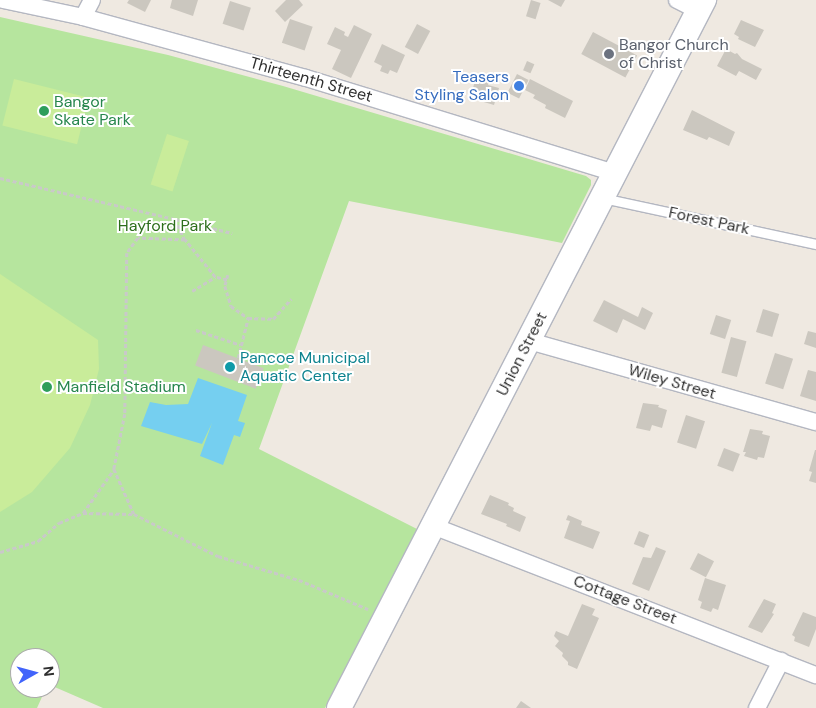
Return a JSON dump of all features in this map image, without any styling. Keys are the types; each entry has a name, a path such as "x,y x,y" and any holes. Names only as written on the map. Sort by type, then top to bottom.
{"main road":[{"name":"Union Street","path":"339,708 701,6"}],"street":[{"name":"Thirteenth Street","path":"3,0 83,17 306,78 615,173"},
{"path":"83,17 92,0"},
{"path":"677,0 701,6"},
{"name":"Wiley Street","path":"529,341 816,422"},
{"name":"Cottage Street","path":"433,526 816,675"},
{"path":"757,708 780,661"}],"lane":[{"name":"Forest Park","path":"603,198 816,244"}],"path":[{"path":"0,178 232,233"},
{"path":"175,218 185,240 215,277 226,280"},
{"path":"83,513 114,469 125,414 127,252 138,238 185,240"},
{"path":"228,275 225,286 231,306 248,318 273,319 291,299"},
{"path":"192,291 215,277"},
{"path":"238,358 248,318"},
{"path":"196,330 241,345"},
{"path":"114,469 134,514"},
{"path":"0,552 38,541 59,523 83,513 134,514 218,556 299,580 369,610"}],"green space":[{"name":"Hayford Park","path":"0,17 168,55 283,86 586,176 591,180 591,185 562,243 349,201 259,449 417,529 325,708 103,708 60,689 60,648 10,648 10,698 42,698 37,708 0,708"},
{"name":"Bangor Skate Park","path":"14,79 89,98 77,144 2,126"},
{"path":"167,134 189,141 172,192 151,184"},
{"name":"Manfield Stadium","path":"0,274 98,340 99,369 90,405 70,448 32,492 0,512"}],"water":[{"path":"198,378 247,395 238,421 245,423 240,437 234,435 223,465 200,456 212,423 202,444 141,426 150,402 166,405 188,404"}],"building":[{"path":"129,0 151,0 145,12 127,3"},
{"path":"172,0 198,0 193,16 170,8"},
{"path":"286,0 299,0 303,5 285,22 275,11"},
{"path":"531,0 541,3 536,19 526,16"},
{"path":"548,0 565,0 561,7"},
{"path":"230,1 251,8 244,31 223,24"},
{"path":"290,19 313,27 305,50 282,43"},
{"path":"741,20 764,30 755,47 738,39 739,37 734,34"},
{"path":"417,24 430,31 418,54 405,47"},
{"path":"354,25 372,34 351,78 332,69 341,50 327,44 335,27 345,32 344,35 348,37"},
{"name":"Bangor Church of Christ","path":"593,32 637,55 625,78 581,54"},
{"path":"382,44 405,55 397,73 390,70 388,74 380,71 382,66 374,62"},
{"path":"726,49 735,54 737,53 742,59 762,69 756,80 739,71 736,76 717,66"},
{"path":"527,61 534,64 530,73 523,70"},
{"path":"517,74 529,80 519,99 507,93"},
{"path":"483,77 490,79 488,85 499,88 494,105 470,98 475,81 481,83"},
{"path":"530,79 573,101 565,118 545,108 546,105 533,98 535,95 525,90"},
{"path":"692,110 735,132 729,146 709,137 707,140 683,130"},
{"path":"604,300 638,317 642,307 653,313 645,330 623,319 617,333 593,321"},
{"path":"763,309 779,314 772,337 756,332"},
{"path":"716,315 731,320 725,339 710,334"},
{"path":"808,331 816,333 816,348 804,344"},
{"path":"731,337 746,341 737,377 721,373"},
{"name":"Pancoe Municipal Aquatic Center","path":"203,345 264,368 256,389 195,366"},
{"path":"775,353 793,359 783,389 765,383"},
{"path":"808,370 816,372 816,401 800,396"},
{"path":"643,403 659,405 658,407 667,410 662,428 652,425 650,431 636,428"},
{"path":"686,415 705,421 696,449 677,443"},
{"path":"750,429 763,431 762,434 770,436 764,458 758,457 757,460 744,456 746,452 743,452"},
{"path":"724,448 740,454 733,472 717,466"},
{"path":"815,450 816,483 809,481 812,472 809,471"},
{"path":"490,495 509,503 508,505 514,508 513,511 526,517 520,532 506,526 507,524 481,514"},
{"path":"568,515 582,521 581,525 600,532 593,549 564,538 570,521 566,520"},
{"path":"639,531 649,535 644,548 634,544"},
{"path":"656,547 666,551 649,591 632,584 643,557 651,558"},
{"path":"698,553 714,561 706,577 690,569"},
{"path":"705,578 726,585 718,610 713,608 711,612 700,608 702,602 698,600"},
{"path":"764,599 776,604 772,613 774,614 762,633 748,627"},
{"path":"582,604 595,609 592,615 599,618 577,669 568,665 568,662 562,656 563,653 555,646 559,641 554,636 556,631 568,636"},
{"path":"803,612 816,617 816,629 809,647 794,641 795,637 792,635"},
{"path":"521,701 531,708 516,708"}],"place":[{"name":"Bangor Church of Christ","path":"609,54"},
{"name":"Teasers Styling Salon","path":"519,86"},
{"name":"Bangor Skate Park","path":"44,111"},
{"name":"Pancoe Municipal Aquatic Center","path":"230,367"},
{"name":"Manfield Stadium","path":"47,387"}]}
